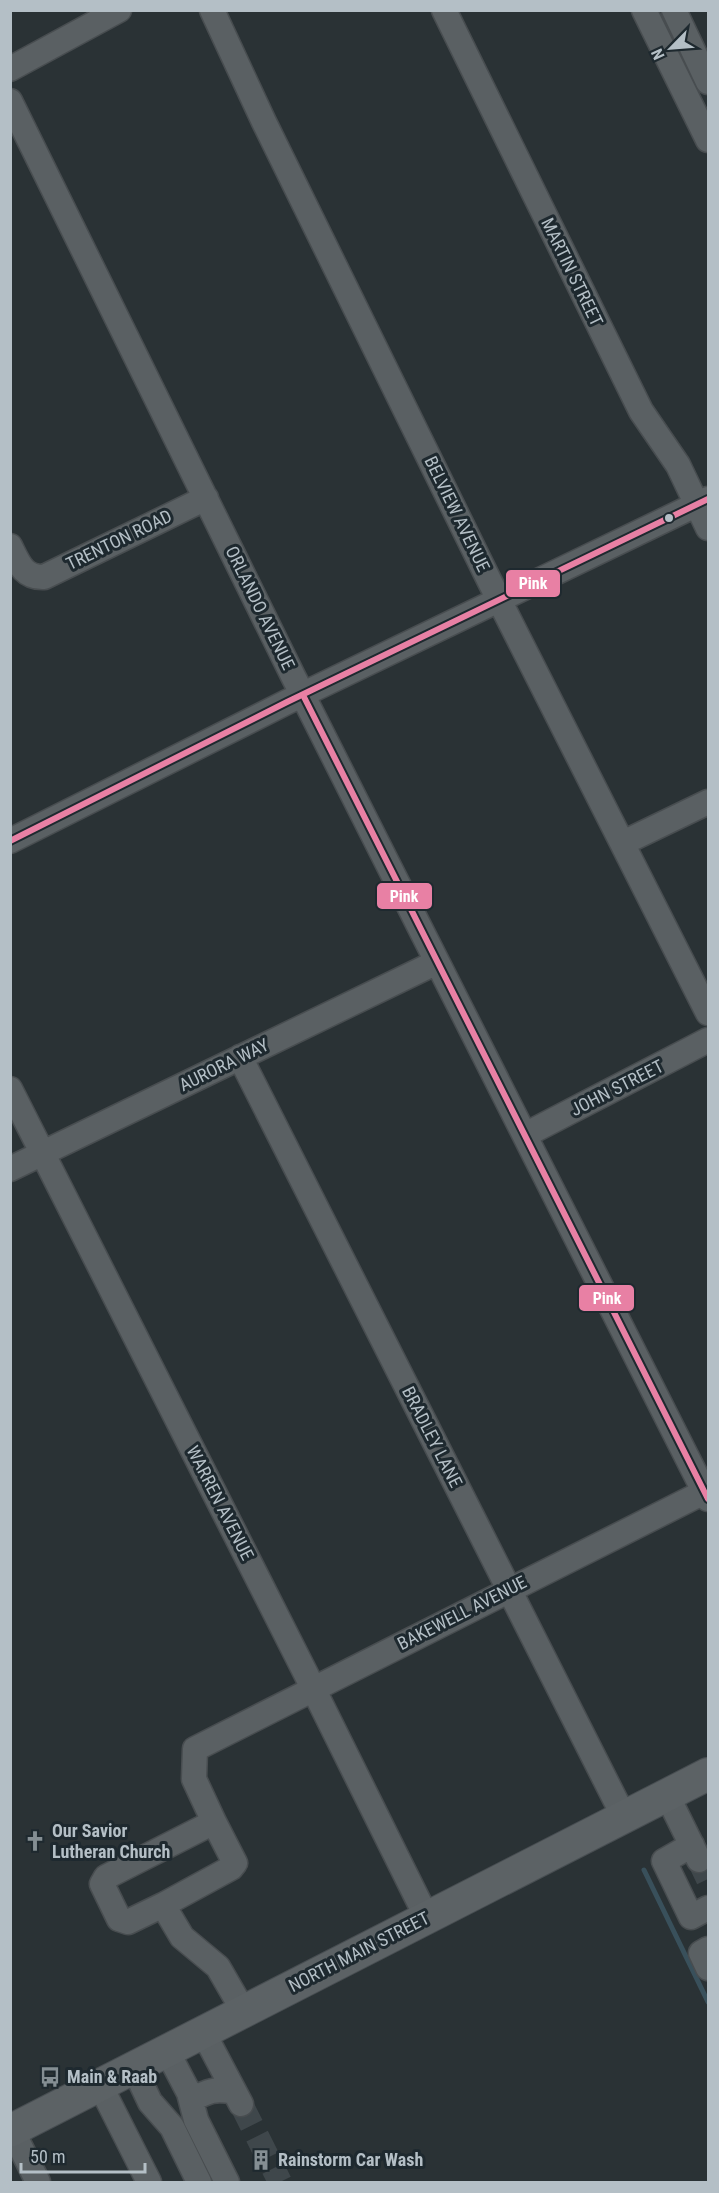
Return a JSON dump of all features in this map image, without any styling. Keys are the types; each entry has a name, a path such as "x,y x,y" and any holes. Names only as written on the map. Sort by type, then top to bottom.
{"main road":[{"name":"NORTH MAIN STREET","path":"11,2130 708,1774"}],"street":[{"path":"10,69 119,10"},
{"name":"BELVIEW AVENUE","path":"212,10 264,122 500,600 708,1013"},
{"name":"MARTIN STREET","path":"444,10 641,411 703,502 708,528"},
{"path":"644,10 708,140"},
{"path":"674,10 708,82"},
{"name":"ORLANDO AVENUE","path":"10,101 303,695 707,1493"},
{"name":"TRENTON ROAD","path":"10,546 20,566 30,576 44,577 206,498"},
{"path":"10,841 303,695 703,502"},
{"path":"623,843 708,802"},
{"name":"AURORA WAY","path":"10,1169 437,962"},
{"name":"JOHN STREET","path":"525,1135 708,1040"},
{"name":"BRADLEY LANE","path":"240,1057 624,1817"},
{"name":"WARREN AVENUE","path":"10,1089 314,1689 427,1918"},
{"name":"BAKEWELL AVENUE","path":"214,1822 194,1779 195,1749 509,1589 707,1493"},
{"path":"667,1795 696,1852 664,1860 691,1917 708,1908"},
{"path":"214,1822 235,1863 231,1868 163,1905 128,1922 119,1919 102,1884 106,1877 214,1822"},
{"path":"163,1905 182,1937 218,1967 244,2012"},
{"path":"708,1949 701,1953 708,1968"},
{"path":"190,2100 219,2089 237,2098 203,2032"},
{"path":"167,2051 190,2100 196,2120 227,2182"},
{"path":"134,2068 157,2110 172,2127 199,2182"},
{"path":"100,2085 149,2182"},
{"path":"128,2140 141,2118 157,2110"},
{"path":"11,2130 38,2182"}],"waterway":[{"path":"644,1870 708,2002"}],"tunnel":[{"path":"699,1860 708,1879"},
{"path":"241,2104 280,2182"}],"transit line":[{"name":"Pink","path":"10,841 287,702 708,499"},
{"name":"Pink","path":"303,695 708,1499"}],"place":[{"name":"Our Savior Lutheran Church","path":"35,1841"},
{"name":"Main & Raab","path":"50,2077"},
{"name":"Rainstorm Car Wash","path":"261,2160"}]}
